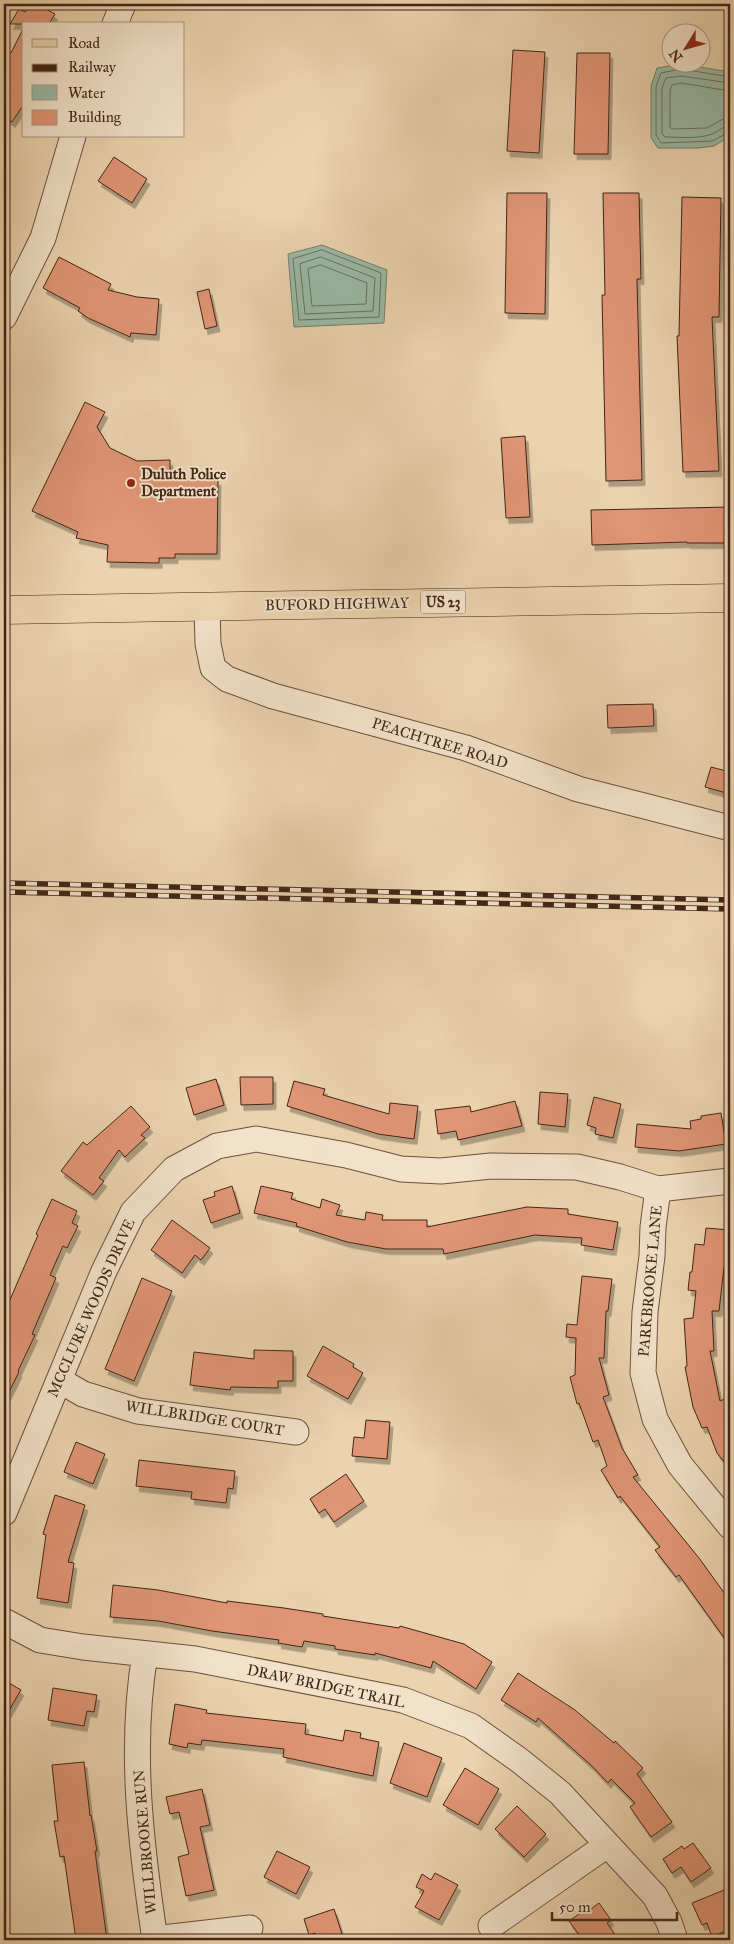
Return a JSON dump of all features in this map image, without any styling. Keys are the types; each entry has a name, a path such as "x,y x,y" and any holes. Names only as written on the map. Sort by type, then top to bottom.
{"main road":[{"name":"BUFORD HIGHWAY","path":"4,610 730,598"}],"street":[{"path":"116,22 123,4"},
{"path":"4,317 42,238 72,138"},
{"name":"PEACHTREE ROAD","path":"207,606 208,644 213,668 227,679 273,696 466,748 578,789 730,828"},
{"name":"MCCLURE WOODS DRIVE","path":"4,1513 104,1271 133,1212 174,1169 217,1146 256,1139 346,1155 401,1169 441,1171 491,1166 577,1167 620,1177 658,1189 730,1181"},
{"name":"PARKBROOKE LANE","path":"658,1189 645,1312 643,1373 655,1420 680,1465 730,1526"},
{"name":"WILLBRIDGE COURT","path":"59,1380 83,1394 138,1412 296,1432"},
{"name":"DRAW BRIDGE TRAIL","path":"4,1621 40,1640 82,1647 196,1660 403,1700 471,1726 520,1760 560,1793 655,1896 669,1922 675,1940"},
{"name":"WILLBROOKE RUN","path":"145,1654 140,1684 138,1788 145,1882 154,1939"},
{"path":"491,1926 607,1845"},
{"path":"154,1939 250,1928"}],"water":[{"path":"662,67 662,72 712,72 712,69 730,72 730,136 714,146 658,148 651,138 651,86 657,68"},
{"path":"322,245 387,270 384,323 294,327 288,254"}],"building":[{"path":"29,4 37,4 55,14 50,22 10,24 19,9 25,12"},
{"path":"22,31 22,107 12,122 4,116 4,50 11,53"},
{"path":"513,50 545,52 539,153 507,151"},
{"path":"577,53 610,53 608,154 574,154"},
{"path":"114,157 147,179 132,203 98,181"},
{"path":"507,193 547,193 545,314 505,313"},
{"path":"603,193 639,193 641,279 637,279 642,480 606,481 602,295 605,295"},
{"path":"682,197 721,198 719,317 712,317 719,471 683,472 677,336 679,336"},
{"path":"59,257 111,284 108,290 137,297 159,299 156,335 131,333 130,337 88,318 78,311 80,308 43,288"},
{"path":"209,289 217,326 205,329 197,292"},
{"name":"Duluth Police Department","path":"85,402 105,412 97,427 110,448 137,461 170,460 170,477 218,480 217,554 175,554 175,558 159,558 159,563 107,562 108,545 76,538 78,532 32,511"},
{"path":"525,436 530,517 506,518 501,438"},
{"path":"730,507 730,543 687,542 592,545 591,510"},
{"path":"653,704 654,726 608,728 607,705"},
{"path":"711,767 730,772 730,794 705,787"},
{"path":"240,1077 273,1077 273,1104 241,1105"},
{"path":"216,1079 224,1105 194,1115 186,1088"},
{"path":"294,1081 325,1089 323,1095 389,1114 390,1103 418,1106 414,1139 378,1134 287,1106"},
{"path":"540,1092 568,1094 565,1127 538,1124"},
{"path":"594,1097 621,1104 613,1138 595,1134 596,1128 587,1125"},
{"path":"515,1101 522,1126 458,1140 456,1131 438,1134 435,1110 470,1106 471,1112"},
{"path":"131,1106 150,1127 141,1135 145,1138 125,1157 119,1150 99,1178 104,1181 93,1195 61,1171 83,1142 87,1145"},
{"path":"721,1113 726,1144 679,1151 635,1147 637,1124 691,1129 690,1121 701,1119 701,1116"},
{"path":"232,1186 240,1213 211,1223 203,1200 215,1196 214,1192"},
{"path":"261,1186 293,1193 291,1199 320,1208 322,1199 340,1205 336,1215 365,1220 366,1212 383,1215 382,1220 427,1220 427,1227 527,1207 568,1209 568,1214 618,1222 613,1250 581,1245 582,1238 535,1235 444,1254 443,1249 386,1249 347,1242 296,1226 297,1223 254,1213"},
{"path":"52,1199 77,1211 72,1223 78,1226 67,1248 63,1246 50,1275 56,1278 32,1334 35,1335 4,1402 4,1299 9,1302"},
{"path":"172,1220 210,1248 201,1260 195,1255 182,1273 151,1250"},
{"path":"706,1228 730,1230 728,1251 730,1252 730,1267 724,1267 719,1311 712,1311 714,1351 710,1351 720,1401 727,1398 730,1407 730,1469 717,1453 707,1427 702,1428 693,1407 685,1367 687,1366 684,1319 693,1318 696,1291 688,1290 690,1272 692,1272 695,1244 704,1245"},
{"path":"582,1276 612,1279 608,1311 606,1311 604,1358 599,1358 609,1395 603,1397 622,1448 638,1475 633,1477 699,1558 730,1601 730,1646 679,1575 676,1577 655,1550 660,1547 620,1496 618,1498 601,1470 607,1466 598,1440 593,1442 579,1403 577,1404 570,1377 575,1375 576,1338 566,1337 567,1324 577,1325"},
{"path":"142,1278 172,1291 134,1381 105,1369"},
{"path":"323,1346 354,1364 353,1367 363,1373 348,1399 307,1376"},
{"path":"254,1350 293,1351 293,1381 278,1381 278,1388 231,1387 230,1390 190,1385 194,1352 254,1359"},
{"path":"366,1420 390,1422 387,1459 352,1456 354,1437 364,1438"},
{"path":"76,1442 105,1454 93,1484 64,1472"},
{"path":"139,1460 235,1471 233,1489 228,1488 226,1503 191,1499 192,1492 136,1486"},
{"path":"346,1474 364,1501 334,1522 325,1509 319,1513 310,1499"},
{"path":"55,1495 85,1505 68,1562 74,1563 68,1603 37,1598 46,1535 43,1534"},
{"path":"113,1585 158,1590 227,1603 227,1601 284,1608 399,1628 400,1626 464,1644 492,1662 476,1689 433,1661 431,1668 375,1653 375,1655 335,1649 335,1646 304,1641 302,1647 278,1643 279,1640 212,1631 158,1621 110,1617"},
{"path":"518,1673 575,1710 614,1743 615,1741 643,1768 637,1774 672,1822 651,1837 630,1807 635,1803 611,1779 608,1783 592,1766 538,1718 536,1722 501,1700"},
{"path":"4,1680 21,1690 4,1719"},
{"path":"53,1688 97,1695 94,1712 87,1711 84,1726 48,1720"},
{"path":"175,1704 207,1710 206,1713 306,1724 305,1734 343,1741 345,1730 361,1733 360,1738 379,1742 373,1776 283,1757 284,1749 202,1740 201,1745 188,1743 187,1748 169,1744"},
{"path":"404,1743 442,1758 427,1797 390,1783"},
{"path":"84,1762 107,1940 76,1940 64,1856 60,1857 54,1821 58,1821 52,1765"},
{"path":"465,1768 499,1789 478,1825 443,1805"},
{"path":"202,1789 210,1825 200,1827 214,1890 186,1896 178,1857 189,1854 179,1812 170,1814 166,1797"},
{"path":"517,1806 546,1834 524,1857 495,1829"},
{"path":"693,1843 711,1868 691,1882 681,1867 672,1873 663,1859 682,1846 684,1849"},
{"path":"277,1851 310,1867 296,1894 264,1877"},
{"path":"435,1873 458,1885 439,1920 415,1907 424,1891 416,1887 422,1874 431,1880"},
{"path":"724,1890 730,1904 730,1929 712,1937 707,1923 702,1925 692,1903"},
{"path":"599,1903 611,1920 607,1923 619,1940 583,1940 569,1921 589,1907 591,1909"},
{"path":"334,1909 344,1940 317,1940 315,1933 309,1935 304,1919"}],"railway":[{"path":"4,883 730,900"},
{"path":"4,892 730,909"}],"place":[{"name":"Duluth Police Department","path":"131,483"}]}
